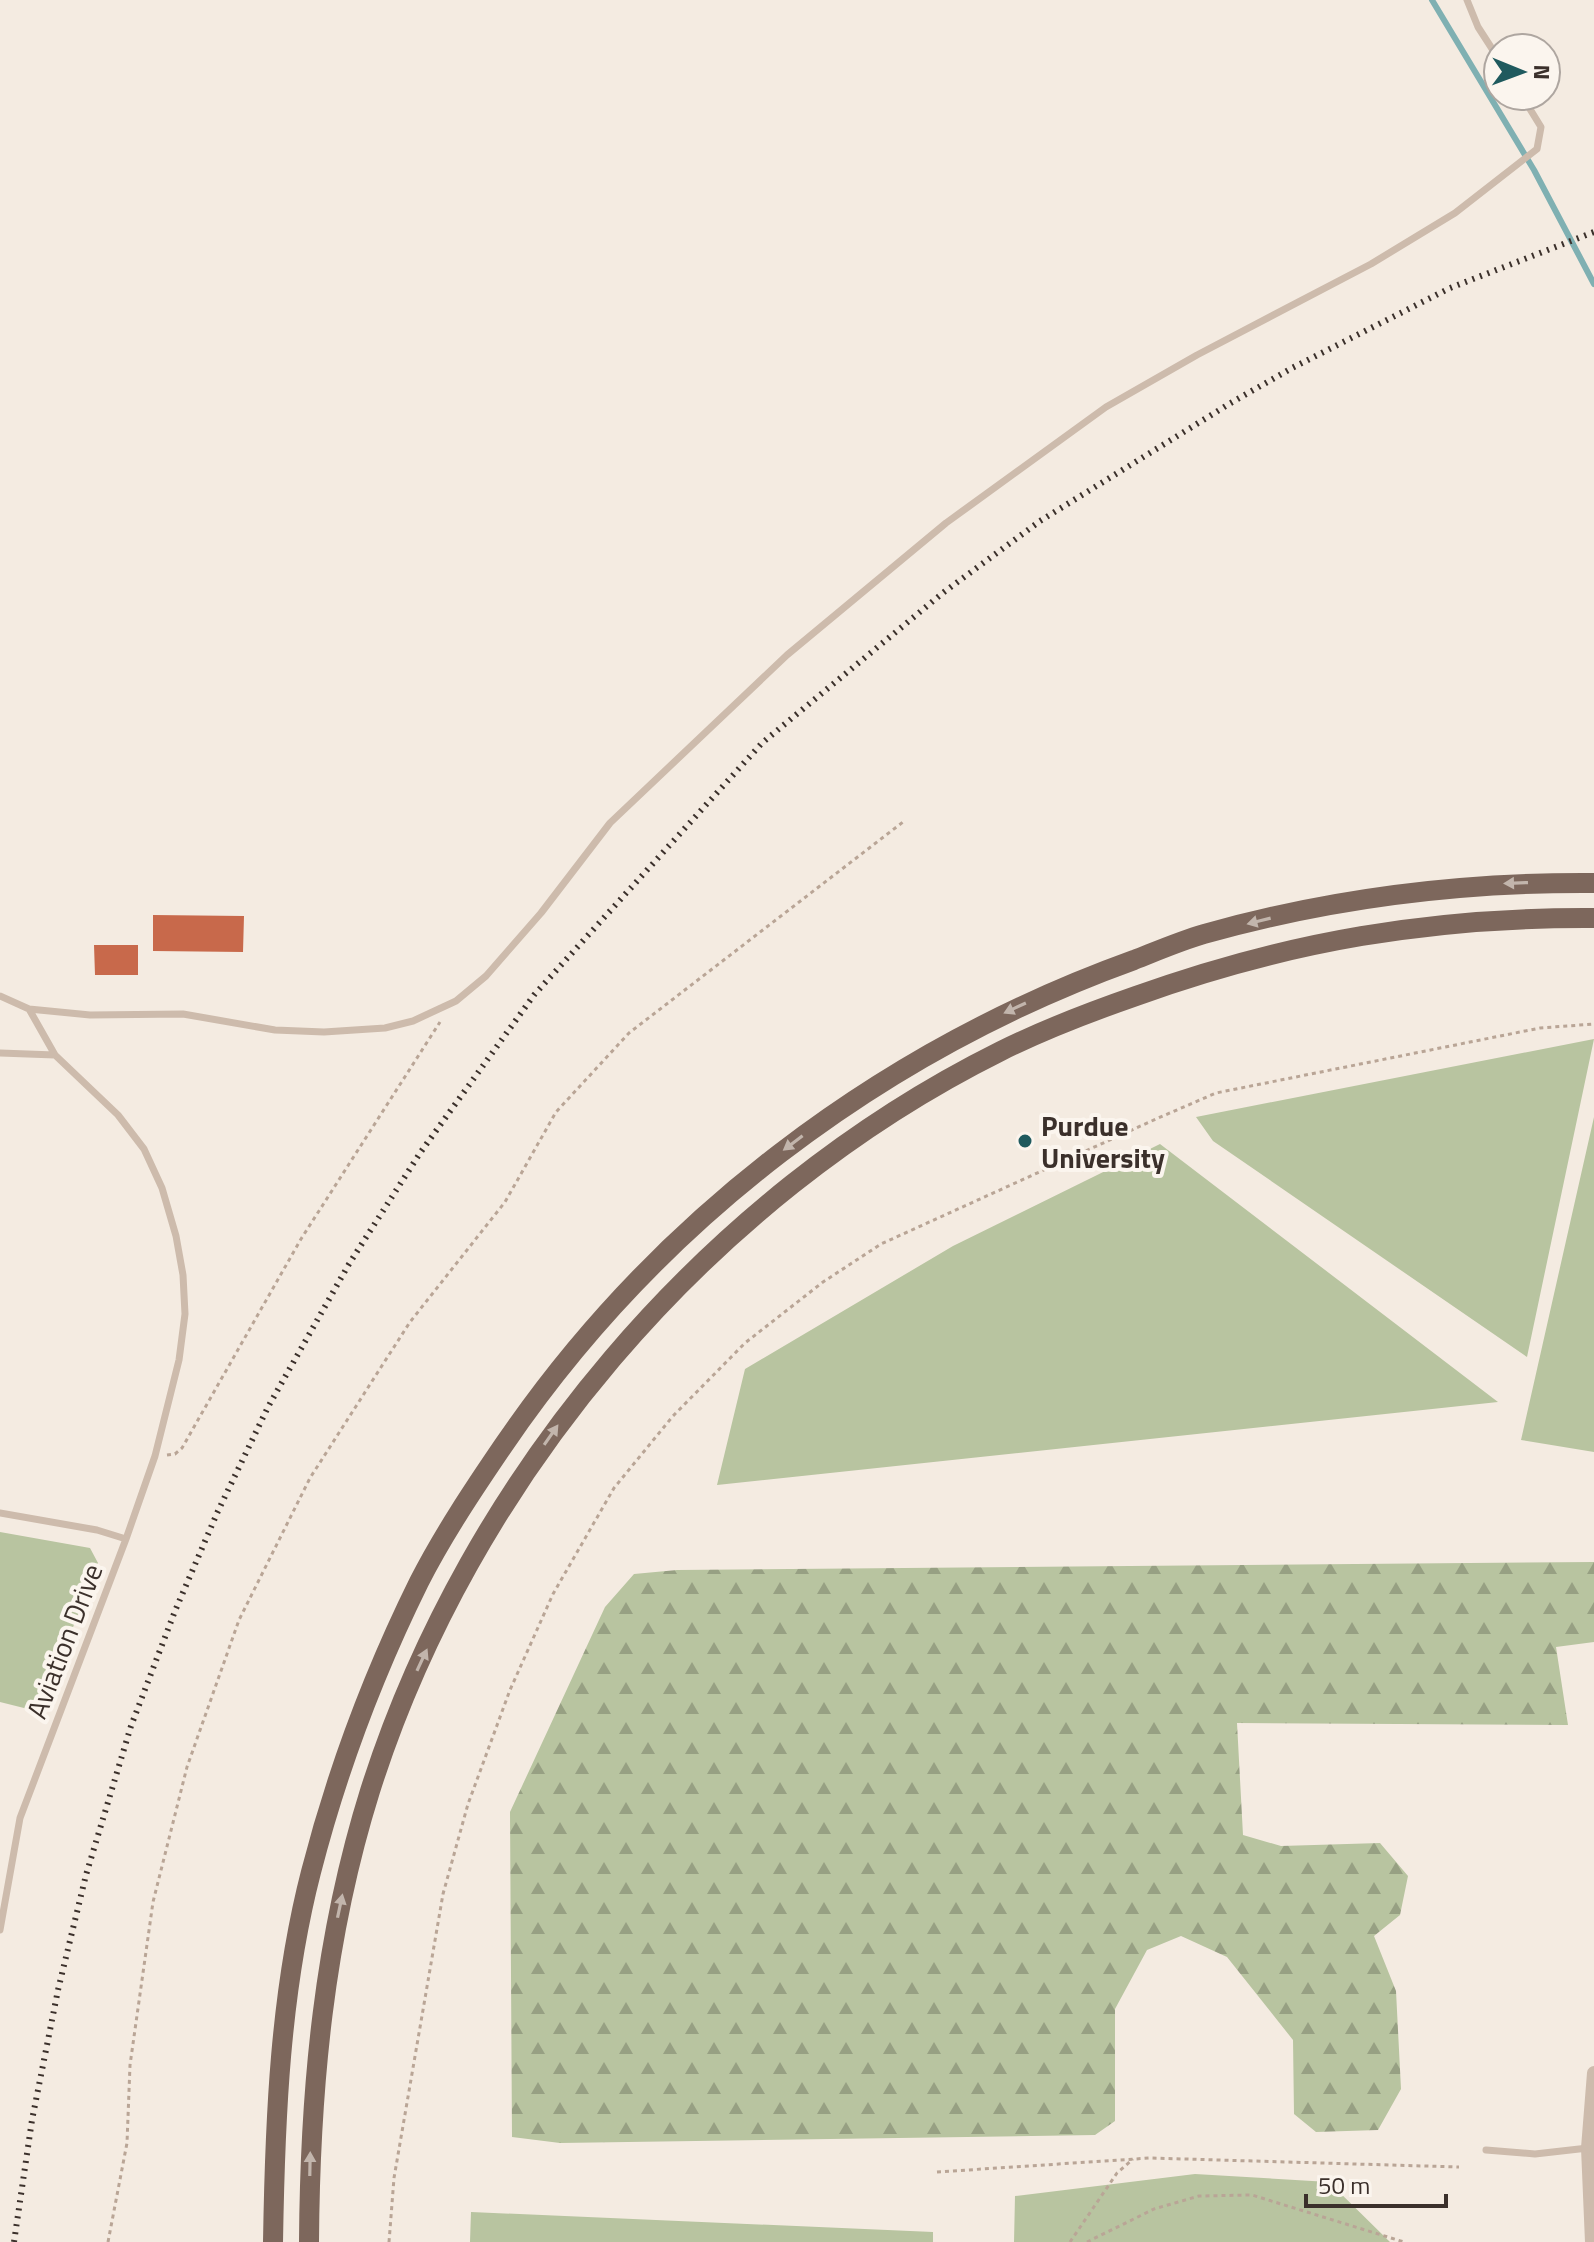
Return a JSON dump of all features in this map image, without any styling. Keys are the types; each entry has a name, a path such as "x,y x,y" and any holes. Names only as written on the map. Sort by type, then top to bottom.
{"main road":[{"path":"273,2242 277,2108 292,1961 310,1875 337,1780 376,1674 422,1578 475,1487 522,1417 599,1320 668,1248 746,1178 831,1114 909,1064 989,1020 1066,984 1202,935 1323,906 1478,885 1594,883"},
{"path":"309,2242 311,2124 327,1965 371,1788 409,1687 454,1592 503,1506 555,1429 610,1361 685,1279 759,1213 841,1148 923,1095 1000,1051 1079,1016 1207,970 1326,941 1481,920 1594,918"}],"street":[{"path":"1592,2242 1594,2073"}],"lane":[{"path":"1467,0 1482,33"},
{"path":"0,996 29,1009 90,1015 183,1014 275,1030 324,1032 385,1028 440,1010 456,1001 486,976 541,913 610,823 787,655 946,523 1106,407 1197,355 1371,264 1455,213 1537,149 1541,127 1532,112"},
{"path":"29,1009 55,1055 118,1115 144,1149 162,1188 176,1236 183,1275 185,1314 179,1360 155,1456 126,1539"},
{"path":"0,1053 55,1055"},
{"name":"Aviation Drive","path":"0,1513 97,1530 126,1539 20,1818 0,1930"},
{"path":"1486,2150 1535,2154 1591,2148"}],"path":[{"path":"108,2242 127,2143 130,2065 153,1902 187,1767 239,1620 310,1478 410,1322 505,1202 556,1112 629,1033 903,822"},
{"path":"155,1456 175,1454 182,1448 301,1239 439,1025 440,1010"},
{"path":"389,2242 394,2178 443,1894 468,1804 510,1690 553,1594 614,1488 673,1416 745,1343 823,1282 881,1244 1216,1093 1540,1028 1594,1024"},
{"path":"937,2172 1133,2159 1459,2167"},
{"path":"1070,2242 1117,2173 1133,2159"},
{"path":"1087,2242 1154,2209 1199,2196 1252,2195 1404,2242"}],"green space":[{"path":"1594,1039 1527,1357 1213,1141 1196,1117"},
{"path":"1594,1117 1594,1452 1521,1440"},
{"path":"1160,1144 1498,1402 717,1485 745,1369 953,1246"},
{"path":"0,1532 90,1548 98,1563 40,1712 0,1702"},
{"path":"1594,1562 1594,1642 1556,1647 1568,1725 1237,1723 1243,1835 1281,1846 1380,1843 1408,1876 1400,1915 1374,1936 1396,1991 1401,2089 1378,2130 1316,2132 1294,2114 1293,2040 1227,1957 1181,1936 1147,1950 1115,2009 1115,2121 1095,2135 560,2143 512,2137 510,1812 605,1607 634,1574 677,1570"},
{"path":"1195,2174 1329,2182 1390,2242 1014,2242 1015,2196"},
{"path":"471,2212 933,2232 933,2242 470,2242"}],"building":[{"path":"153,915 244,916 243,952 153,951"},
{"path":"94,945 138,945 138,975 95,975"}],"waterway":[{"path":"1432,0 1534,170 1594,284"}],"railway":[{"path":"14,2242 32,2120 58,1990 86,1875 131,1726 175,1611 268,1407 349,1264 420,1153 534,995 762,743 944,592 1040,521 1292,368 1450,288 1594,232"}],"place":[{"name":"Purdue University","path":"1025,1141"}]}
